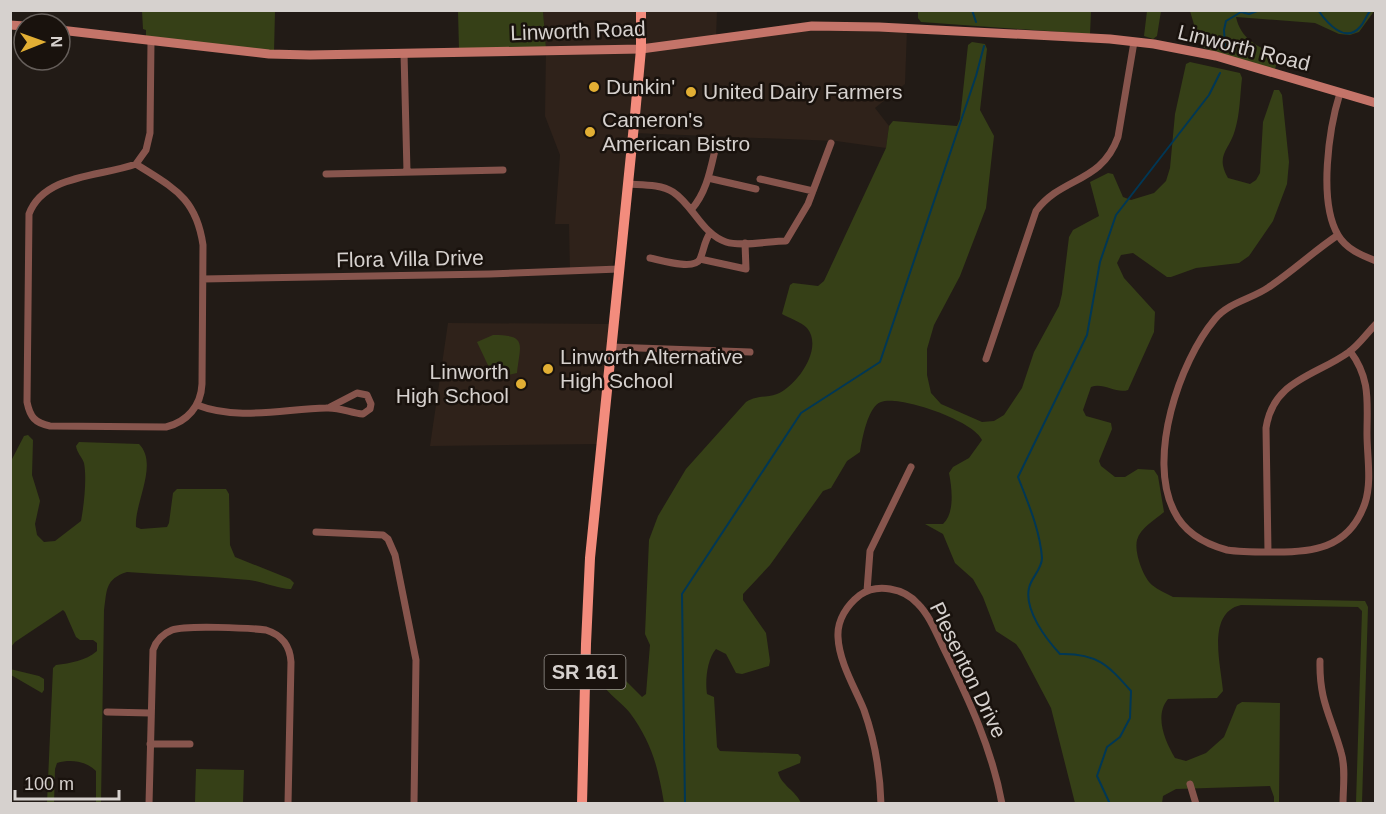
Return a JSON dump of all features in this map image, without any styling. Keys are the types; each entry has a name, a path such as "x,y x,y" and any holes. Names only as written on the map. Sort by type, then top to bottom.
{"main road":[{"name":"SR 161","path":"582,804 590,558 641,50 641,10"},
{"name":"Linworth Road","path":"72,31 274,54 641,50 765,31 820,26 891,27 1134,42 1216,56 1376,103"}],"street":[{"path":"136,164 180,194 200,225 203,245 202,384 197,405 178,423 159,427 38,423 31,417 27,405 27,225 32,205 42,193 57,185 136,164 146,150 150,133 151,41"},
{"path":"986,359 1036,211 1052,194 1096,170 1113,149 1118,137 1134,42"},
{"path":"404,53 407,172"},
{"path":"1340,93 1330,132 1328,176 1330,211 1338,235 1350,249 1376,261"},
{"path":"628,184 659,187 672,191 710,233 726,242 786,241 813,191 831,143"},
{"path":"691,210 702,196 715,150"},
{"path":"326,174 503,170"},
{"path":"708,178 756,189"},
{"path":"760,179 813,191"},
{"path":"650,258 689,266 695,264 700,259 705,240 710,233"},
{"path":"1338,235 1308,255 1268,289 1231,306 1215,318 1191,355 1175,395 1167,430 1164,481 1167,496 1177,517 1194,536 1215,547 1238,552 1302,553 1333,543 1352,526 1366,501 1368,488 1365,376 1350,351"},
{"path":"700,259 746,268 745,243"},
{"name":"Flora Villa Drive","path":"203,279 490,274 619,269"},
{"path":"1268,552 1266,428 1272,404 1291,386 1350,351 1376,324"},
{"path":"611,347 750,352"},
{"path":"197,405 222,412 268,412 330,407 363,414 370,409 371,404 367,394 357,393 330,407"},
{"path":"881,804 876,753 863,710 842,657 838,637 842,617 852,602 867,591 870,551 911,467"},
{"path":"316,532 376,533 388,539 395,555 416,660 414,804"},
{"name":"Plesenton Drive","path":"867,591 884,588 904,593 917,602 926,615 964,689 988,744 1002,804"},
{"path":"148,804 153,650 161,637 171,630 184,628 260,629 272,632 282,639 289,650 291,662 288,804"},
{"path":"1320,661 1320,682 1324,704 1343,759 1343,804"},
{"path":"107,712 150,713"},
{"path":"150,744 190,744"},
{"path":"1190,784 1196,804"}],"shaded area":[{"path":"543,11 717,11 716,38 770,31 907,29 905,84 875,108 889,126 886,148 836,141 634,133 612,269 570,273 569,224 555,224 560,155 545,116 546,48"},
{"name":"Linworth High School","path":"448,323 610,324 598,444 430,446"}],"green space":[{"path":"1375,10 1359,32 1350,35 1339,34 1315,23 1236,17 1246,37 1278,56 1275,70 1204,48 1198,38 1190,11"},
{"path":"142,11 275,11 274,52 146,37"},
{"path":"458,11 543,11 546,48 459,49"},
{"path":"918,11 1091,11 1090,34 921,22 918,18"},
{"path":"1147,11 1161,11 1157,36 1153,39 1144,36"},
{"path":"972,42 985,44 987,49 980,110 994,136 986,208 960,276 934,325 927,349 927,375 931,393 941,404 982,422 994,421 1004,415 1022,388 1034,352 1059,306 1069,237 1073,230 1099,216 1090,182 1108,173 1113,174 1123,197 1131,200 1154,193 1166,181 1170,168 1175,114 1186,64 1190,62 1240,73 1242,78 1237,124 1223,158 1224,170 1228,178 1250,184 1256,180 1260,173 1263,122 1274,90 1279,90 1282,95 1289,162 1287,184 1273,221 1249,256 1239,263 1196,268 1167,277 1133,253 1121,255 1117,263 1124,278 1155,312 1154,332 1128,390 1091,387 1083,410 1086,416 1111,423 1112,429 1099,461 1101,466 1115,477 1125,477 1138,469 1154,470 1158,476 1164,512 1141,532 1136,545 1143,570 1154,587 1173,597 1365,601 1368,607 1362,803 1356,803 1362,611 1358,607 1241,605 1230,610 1223,618 1219,629 1223,691 1217,698 1168,699 1162,713 1162,728 1175,758 1186,761 1206,753 1224,737 1237,705 1242,702 1280,703 1279,803 1274,803 1270,786 1176,789 1163,796 1162,803 1075,803 1051,708 1021,651 1016,644 996,631 983,597 973,579 955,563 943,534 925,524 943,524 947,519 952,500 949,473 953,467 969,458 982,440 966,425 952,418 904,402 890,401 876,405 866,424 860,452 847,461 831,488 823,491 770,565 743,594 743,600 766,633 769,666 742,674 736,673 726,654 716,649 709,664 706,689 707,694 714,697 717,747 720,751 798,754 801,757 800,763 778,772 782,781 801,803 664,803 656,767 644,735 626,708 600,680 598,674 603,665 610,665 642,697 646,694 650,645 645,634 649,540 658,516 686,469 746,402 785,390 806,366 812,346 811,336 807,328 782,314 790,285 793,283 818,286 824,281 886,148 889,126 893,121 957,126 960,119 968,45"},
{"path":"493,335 504,335 517,339 520,348 517,373 494,378 477,342"},
{"path":"28,435 33,440 32,475 40,501 35,524 37,535 44,542 55,541 81,521 85,476 84,463 76,446 79,442 139,444 145,452 147,462 136,527 141,529 167,527 173,493 177,489 226,489 229,494 230,545 235,557 290,579 294,583 291,589 287,589 249,580 127,572 111,582 108,586 104,610 101,803 96,803 96,771 83,763 68,761 57,763 54,803 47,803 53,668 56,665 88,657 97,651 97,643 76,637 63,610 11,647 11,461 24,436"},
{"path":"10,669 44,679 42,693 11,675"},
{"path":"196,769 244,770 243,803 195,803"}],"waterway":[{"path":"972,10 976,22"},
{"path":"1225,46 1226,21 1241,12 1249,14 1260,10"},
{"path":"1318,10 1331,26 1342,33 1354,32 1371,10"},
{"path":"685,804 682,594 801,413 880,362 984,46"},
{"path":"1110,804 1097,776 1107,747 1120,737 1130,718 1131,691 1101,662 1073,654 1060,654 1037,624 1028,597 1030,584 1042,562 1041,548 1033,517 1018,477 1087,335 1100,262 1116,215 1209,95 1220,73"}],"place":[{"name":"Dunkin'","path":"594,87"},
{"name":"United Dairy Farmers","path":"691,92"},
{"name":"Cameron's American Bistro","path":"590,132"},
{"name":"Linworth Alternative High School","path":"548,369"},
{"name":"Linworth High School","path":"521,384"}]}
